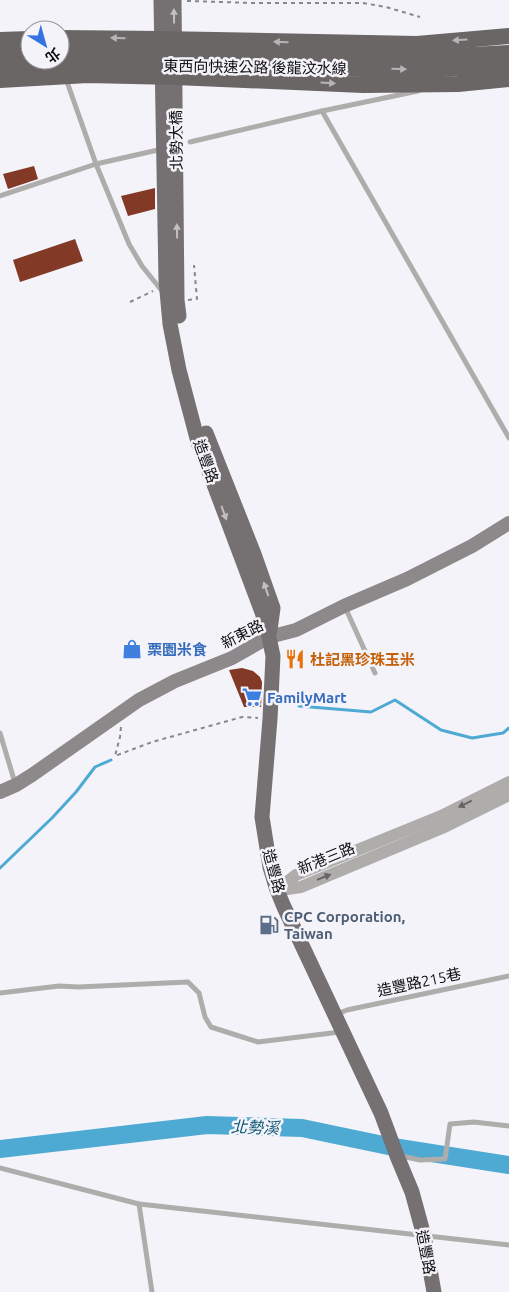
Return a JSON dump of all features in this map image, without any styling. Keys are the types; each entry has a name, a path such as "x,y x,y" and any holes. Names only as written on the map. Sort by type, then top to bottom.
{"highway":[{"path":"70,38 417,44 509,36"},
{"path":"0,40 20,39"},
{"name":"東西向快速公路 後龍汶水線","path":"70,51 415,58 509,53"},
{"path":"0,53 20,52"},
{"name":"東西向快速公路 後龍汶水線","path":"0,66 88,64 416,70 509,66"},
{"path":"0,80 88,75 362,84 458,84 509,79"}],"main road":[{"name":"北勢大橋","path":"161,0 168,39"},
{"name":"北勢大橋","path":"169,289 168,39 174,0"},
{"name":"造豐路","path":"169,289 179,321 188,367 208,439 254,554 273,608 269,636 273,656 270,719 262,817 270,867 277,890 381,1113 412,1192 424,1236 434,1292"},
{"name":"新東路","path":"0,792 32,775 139,700 175,681 232,658 269,636 296,630 344,606 407,579 472,546 509,523"}],"street":[{"name":"新港三路","path":"277,890 296,876 441,816 509,782"},
{"name":"新港三路","path":"277,890 301,887 442,828 509,795"}],"lane":[{"path":"63,70 96,164 128,244 142,266 169,289"},
{"path":"190,142 509,72"},
{"path":"322,112 509,438"},
{"path":"0,196 96,164 158,150"},
{"path":"344,606 375,673"},
{"path":"0,733 16,785"},
{"name":"造豐路215巷","path":"335,1016 346,1010 509,976"},
{"path":"0,994 59,986 78,987 188,982 200,993 205,1017 211,1027 258,1042 344,1032"},
{"path":"397,1156 420,1160 445,1159 450,1124 474,1122 509,1126"},
{"path":"0,1168 139,1204 509,1245"},
{"path":"139,1204 152,1292"}],"path":[{"path":"180,1 363,3 386,7 420,17"},
{"path":"130,302 169,289 197,299 194,266"},
{"path":"122,711 120,737 115,756 152,742 242,717 270,719"}],"building":[{"path":"34,166 38,179 8,189 3,174"},
{"path":"155,188 155,209 128,216 121,196"},
{"path":"75,239 83,261 20,282 13,260"},
{"name":"FamilyMart","path":"242,668 253,671 260,677 262,682 261,707 244,707 229,670"}],"waterway":[{"path":"299,706 371,712 395,700 441,730 472,738 503,733 509,728"},
{"path":"0,868 52,818 76,792 95,767 111,760"},
{"name":"北勢溪","path":"0,1149 207,1125 302,1128 393,1147 509,1165"}],"place":[{"name":"栗園米食","path":"132,649"},
{"name":"杜記黑珍珠玉米","path":"295,659"},
{"name":"FamilyMart","path":"252,697"},
{"name":"CPC Corporation, Taiwan","path":"269,925"}]}
